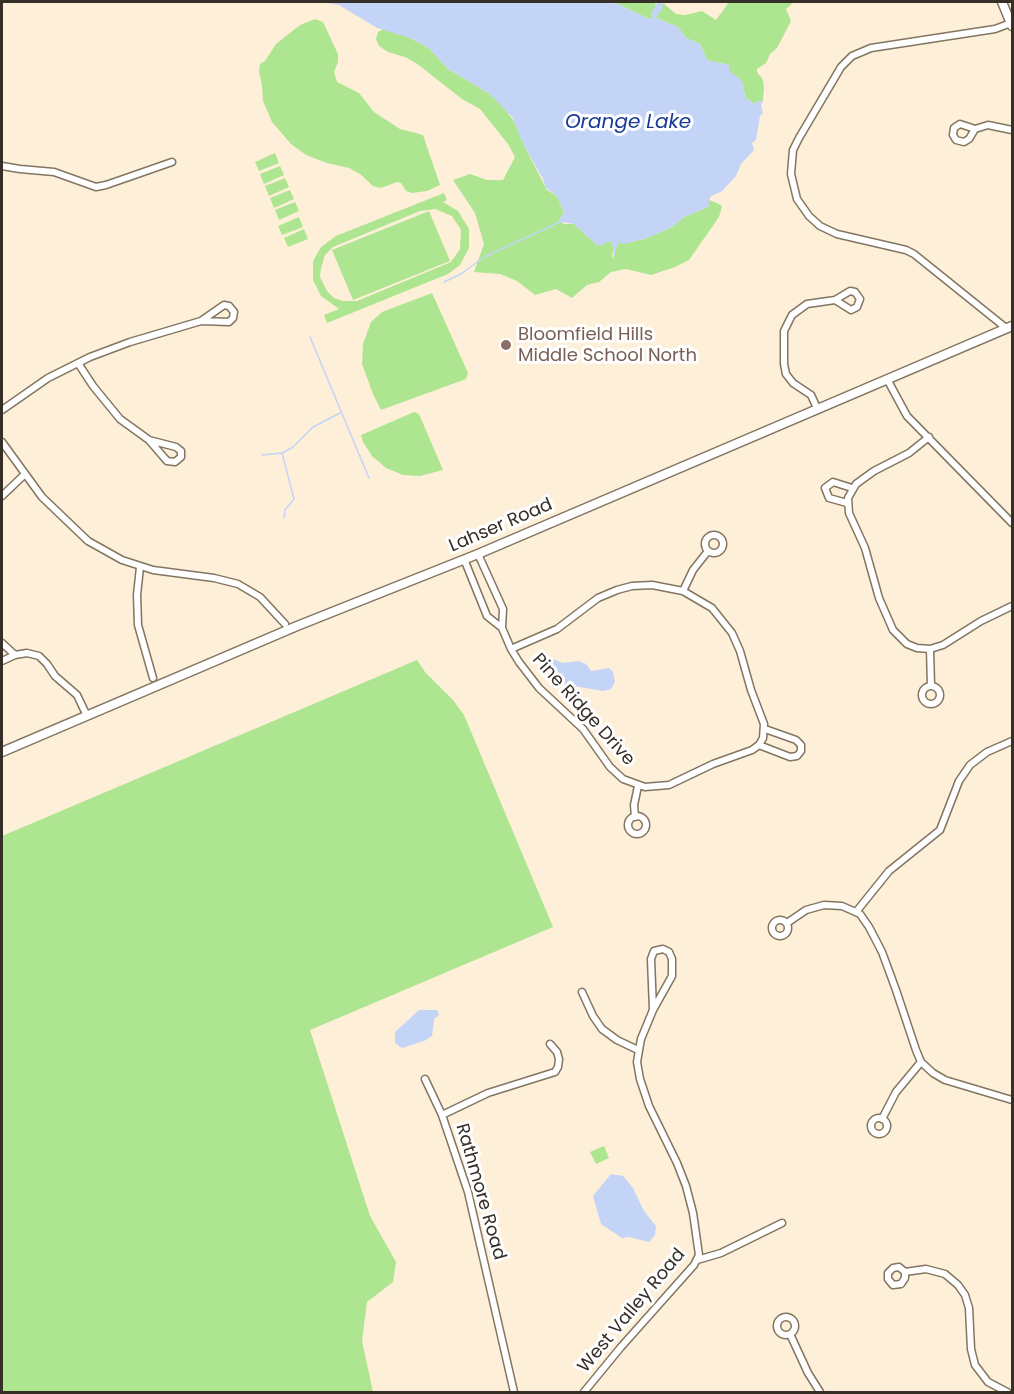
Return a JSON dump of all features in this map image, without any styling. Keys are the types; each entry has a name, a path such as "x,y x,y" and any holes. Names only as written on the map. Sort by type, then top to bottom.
{"street":[{"path":"1002,2 1010,11 1012,25 878,47 852,56 841,67 799,138 793,150 791,174 797,199 809,216 820,226 837,234 906,250 914,254 1009,327"},
{"path":"975,129 992,124 1012,130"},
{"path":"2,166 20,170 54,172 96,187 172,162"},
{"path":"817,408 811,395 793,383 786,374 783,364 784,331 792,315 802,306 835,300"},
{"path":"2,410 48,378 78,363 130,342 201,321 224,305 229,306 234,312 229,322 201,321"},
{"name":"Lahser Road","path":"2,752 297,626 464,560 1009,327"},
{"path":"78,363 93,386 120,419 149,440 167,461 175,462 181,457 181,451 176,447 149,440"},
{"path":"887,379 904,412 1012,523"},
{"path":"929,438 909,453 874,471 852,488 847,503 867,555 879,598 893,630 907,644 930,649 943,645 981,621 1012,606"},
{"path":"2,442 24,475 55,511 83,537 102,550 140,567 166,573 214,578 238,584 260,597 285,624"},
{"path":"2,496 24,475"},
{"path":"847,503 829,498 825,488 833,482 852,488"},
{"path":"683,591 693,570 708,551"},
{"name":"Pine Ridge Drive","path":"478,554 503,609 502,628 511,649 534,683 583,729 613,770 623,779 638,786 669,785 759,746"},
{"name":"Pine Ridge Drive","path":"464,560 487,616 502,628"},
{"path":"140,567 137,595 138,625 153,678"},
{"name":"Pine Ridge Drive","path":"511,649 557,629 598,598 613,591 632,586 652,585 683,591 712,609 732,633 765,729"},
{"path":"2,643 15,655"},
{"path":"930,649 931,686"},
{"path":"2,661 15,655 33,654 43,659 55,676 77,695 87,716"},
{"path":"765,729 796,740 801,745 801,751 797,756 790,757 759,746 765,729"},
{"path":"856,912 889,871 938,832 945,822 959,782 970,765 987,752 1012,741"},
{"name":"Pine Ridge Drive","path":"635,817 634,805 638,786"},
{"path":"787,923 801,913 824,905 838,905 856,912 869,927 882,952 921,1062 945,1080 1012,1100"},
{"name":"West Valley Road","path":"584,1392 697,1260 698,1246 686,1186 647,1100 638,1070 638,1050 653,1010 673,974 672,959 669,952 663,949 654,951 651,959 653,1010"},
{"path":"582,992 593,1016 603,1029 617,1040 638,1050"},
{"name":"Rathmore Road","path":"514,1392 468,1192 442,1115 488,1093 555,1072 559,1059 557,1052 550,1044"},
{"path":"882,1119 896,1092 921,1062"},
{"path":"425,1079 442,1115"},
{"path":"697,1260 721,1253 782,1223"},
{"path":"905,1272 923,1269 936,1270 950,1277 958,1285 965,1295 969,1308 973,1362 985,1379 1006,1392"},
{"path":"790,1334 808,1373 820,1392"}],"green space":[{"path":"603,2 652,2 656,4 652,18 649,19 618,4"},
{"path":"729,2 792,2 786,9 791,21 777,48 770,54 766,63 757,69 763,80 763,101 754,104 745,97 743,85 729,71 729,65 707,60 700,44 686,38 678,27 656,18 663,3 676,14 685,15 702,11 716,20"},
{"path":"315,19 323,22 338,54 334,72 337,82 359,93 374,112 400,129 423,135 440,185 427,191 412,193 406,191 401,183 397,182 381,188 373,186 349,168 306,155 291,144 272,122 263,101 260,64 265,61 276,44 300,25"},
{"path":"383,29 404,35 429,48 448,69 490,94 502,105 515,123 547,190 557,196 564,212 559,220 564,224 574,224 597,245 610,241 614,247 612,256 614,260 618,243 647,238 672,227 684,217 709,206 709,200 722,206 719,217 689,260 651,275 626,269 611,272 599,282 587,285 572,298 556,289 535,295 517,281 500,274 474,272 484,244 475,213 453,180 470,174 487,180 503,180 515,157 508,144 480,109 462,99 416,63 379,46 376,39 378,32"},
{"path":"275,153 279,163 259,171 255,162"},
{"path":"280,166 284,175 264,184 260,174"},
{"path":"285,178 289,187 269,196 265,186"},
{"path":"290,190 294,199 274,208 270,198"},
{"path":"444,193 447,200 443,202 458,211 469,229 469,248 460,265 448,274 327,323 324,315 339,309 321,296 313,280 313,261 321,247 336,236","holes":["435,209 452,216 461,230 460,249 451,262 357,301 343,301 334,298 327,291 320,277 321,268 325,255 333,247 420,211"]},
{"path":"295,202 299,211 279,220 275,210"},
{"path":"429,211 450,261 353,300 332,250"},
{"path":"299,217 303,227 282,235 278,226"},
{"path":"304,229 308,239 288,247 284,238"},
{"path":"432,293 468,373 466,379 381,410 362,364 363,344 371,322 382,312"},
{"path":"414,412 419,414 443,470 420,476 403,475 386,468 372,456 363,442 361,435"},
{"path":"417,660 464,715 553,927 310,1030 370,1216 396,1262 393,1282 367,1302 362,1341 373,1392 2,1392 2,836"},
{"path":"604,1146 609,1158 596,1164 590,1152"}],"water":[{"name":"Orange Lake","path":"321,2 602,2 618,4 649,19 652,18 651,14 656,4 661,2 663,7 656,18 678,27 686,38 700,44 707,60 729,65 729,71 741,80 745,97 754,104 760,100 763,101 761,105 763,113 760,116 756,140 752,143 754,150 741,164 736,176 722,191 710,197 709,206 647,238 624,244 618,243 613,261 614,247 610,241 598,246 574,224 560,222 564,212 557,196 546,188 512,117 490,94 448,69 429,48 410,38 377,28 339,5"},
{"path":"542,656 562,663 579,661 586,664 591,671 609,668 613,672 615,682 611,689 603,691 562,684 549,671"},
{"path":"419,1010 437,1010 439,1015 434,1019 432,1036 402,1048 395,1043 395,1032"},
{"path":"611,1174 623,1176 656,1226 655,1235 649,1242 629,1237 622,1238 601,1224 593,1196"}],"waterway":[{"path":"444,282 461,274 484,257 560,222"},
{"path":"310,337 369,478"},
{"path":"262,455 282,453 293,447 313,427 340,413"},
{"path":"282,453 294,499 285,510 284,518"}],"place":[{"name":"Bloomfield Hills Middle School North","path":"506,345"}]}
